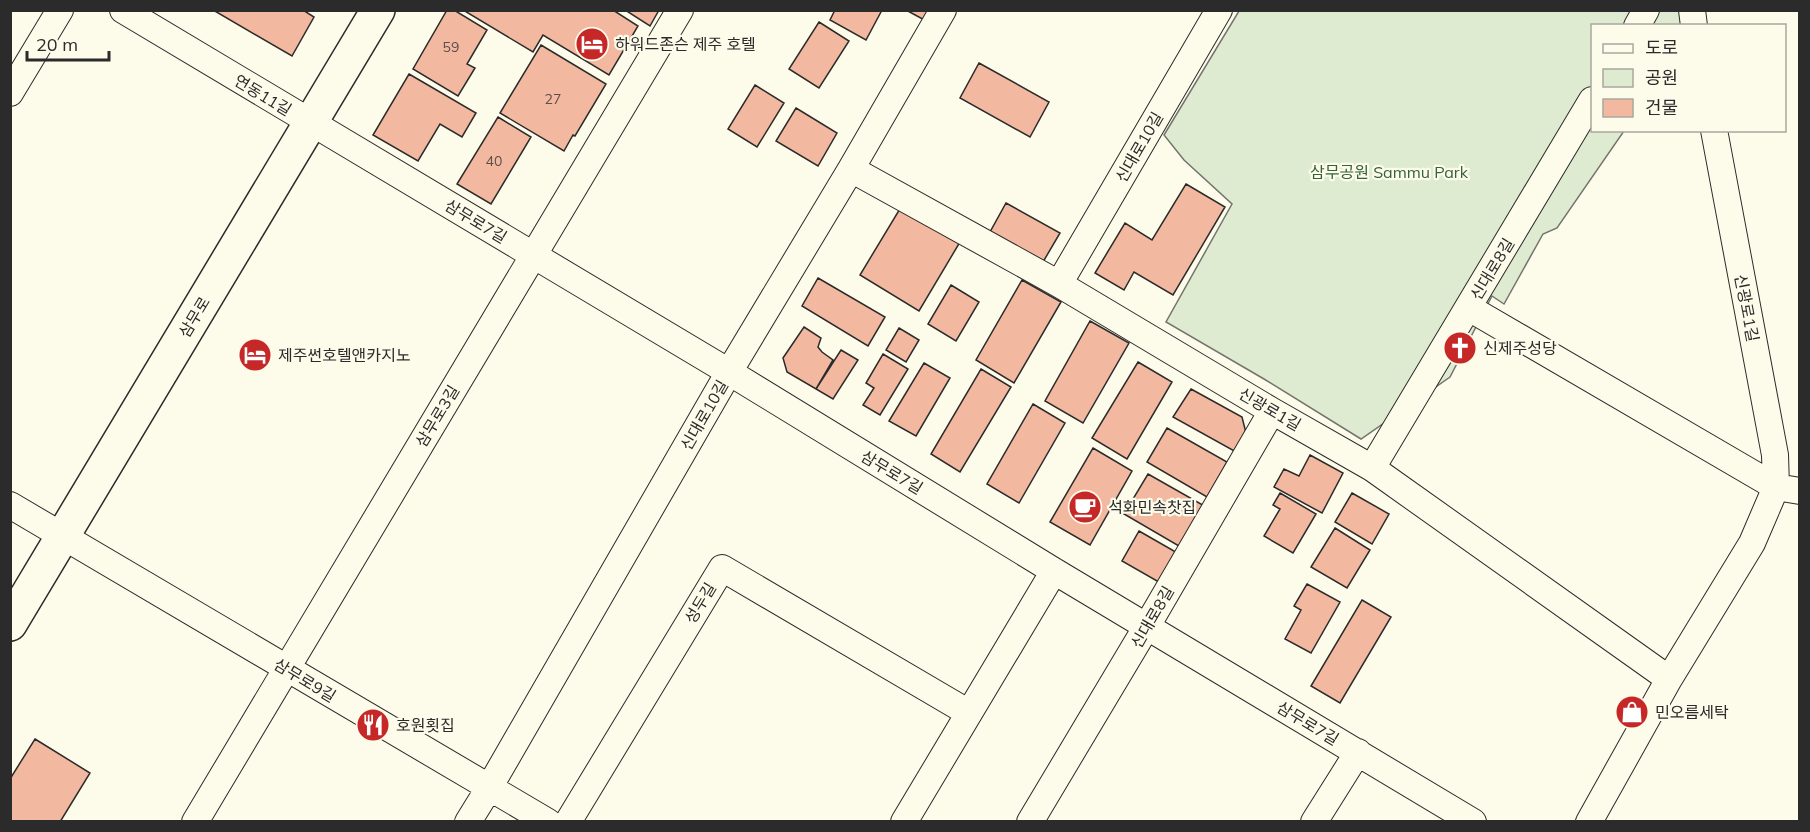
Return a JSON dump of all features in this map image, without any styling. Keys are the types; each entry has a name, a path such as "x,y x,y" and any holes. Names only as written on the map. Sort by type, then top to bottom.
{"main road":[{"name":"삼무로","path":"10,624 378,10"}],"street":[{"path":"10,93 60,10"},
{"name":"연동11길","path":"123,10 310,124"},
{"name":"삼무로3길","path":"195,822 680,10"},
{"name":"신대로10길","path":"468,822 729,372 943,10"},
{"name":"신대로10길","path":"1059,284 1219,10"},
{"path":"1638,24 1646,10"},
{"name":"신대로8길","path":"1372,468 1591,103"},
{"name":"삼무로7길","path":"310,124 729,372 1054,571 1473,822"},
{"name":"신광로1길","path":"1589,822 1669,679 1752,543 1788,489 1775,455 1714,132"},
{"name":"신광로1길","path":"851,169 1059,284 1372,468 1669,679"},
{"path":"1468,308 1788,489"},
{"name":"신대로8길","path":"1030,822 1272,411"},
{"name":"삼무로9길","path":"10,505 548,822"},
{"name":"성두길","path":"568,822 722,568 969,713"},
{"path":"904,822 1054,571"},
{"path":"1314,822 1358,752"}],"green space":[{"name":"삼무공원 Sammu Park","path":"1239,11 1695,11 1688,24 1591,24 1591,132 1623,132 1557,228 1543,234 1504,304 1492,296 1450,377 1361,439 1166,322 1232,204 1184,160 1164,135"}],"building":[{"path":"213,10 303,10 314,17 292,56"},
{"path":"447,10 454,10 487,30 467,64 475,68 458,96 413,69"},
{"name":"하워드존슨 제주 호텔","path":"463,10 613,10 638,26 609,75 543,35 533,52"},
{"path":"625,10 659,10 650,26"},
{"path":"835,10 882,10 866,40 830,20"},
{"path":"906,10 934,10 928,22"},
{"path":"819,22 849,41 819,88 789,69"},
{"path":"541,45 606,84 564,151 500,113"},
{"path":"979,63 1049,102 1030,137 960,98"},
{"path":"409,74 476,113 462,137 440,124 418,161 373,135"},
{"path":"755,85 784,103 757,147 728,129"},
{"path":"796,108 837,133 818,166 776,141"},
{"path":"498,117 531,137 491,204 457,184"},
{"path":"1186,184 1225,207 1173,295 1134,272 1124,290 1095,273 1125,223 1152,240"},
{"path":"1006,203 1060,233 1043,262 990,232"},
{"path":"901,207 960,242 919,311 860,275"},
{"path":"818,278 885,317 868,346 802,306"},
{"path":"1022,280 1061,302 1014,383 976,360"},
{"path":"951,285 979,302 956,341 928,324"},
{"path":"1090,321 1129,343 1083,423 1045,401"},
{"path":"804,327 821,338 818,347 833,360 816,389 787,372 783,358"},
{"path":"899,328 919,340 906,362 886,350"},
{"path":"841,350 858,360 833,399 816,389"},
{"path":"883,354 908,369 880,415 863,405 874,388 866,383"},
{"path":"1138,362 1172,382 1127,459 1092,438"},
{"path":"924,363 950,378 916,436 889,421"},
{"path":"981,369 1011,387 960,472 931,454"},
{"path":"1191,389 1242,417 1246,433 1236,452 1173,417"},
{"path":"1033,404 1065,423 1019,503 987,484"},
{"path":"1167,428 1227,462 1207,497 1147,462"},
{"path":"1093,448 1132,471 1090,545 1050,522"},
{"path":"1310,455 1343,473 1322,513 1274,487 1284,469 1299,476"},
{"path":"1148,474 1208,508 1184,549 1124,514"},
{"path":"1280,493 1316,514 1293,553 1264,536 1280,509 1273,505"},
{"path":"1352,493 1389,514 1372,544 1335,522"},
{"path":"1335,528 1370,550 1347,588 1311,567"},
{"path":"1139,531 1181,555 1164,585 1122,561"},
{"path":"1307,584 1340,602 1311,653 1285,639 1301,610 1294,606"},
{"path":"1362,600 1391,617 1340,703 1311,686"},
{"path":"35,739 90,773 60,822 10,822 10,779"}],"place":[{"name":"하워드존슨 제주 호텔","path":"592,44"},
{"name":"신제주성당","path":"1460,348"},
{"name":"제주썬호텔앤카지노","path":"255,355"},
{"name":"석화민속찻집","path":"1085,507"},
{"name":"민오름세탁","path":"1632,712"},
{"name":"호원횟집","path":"373,725"}]}
